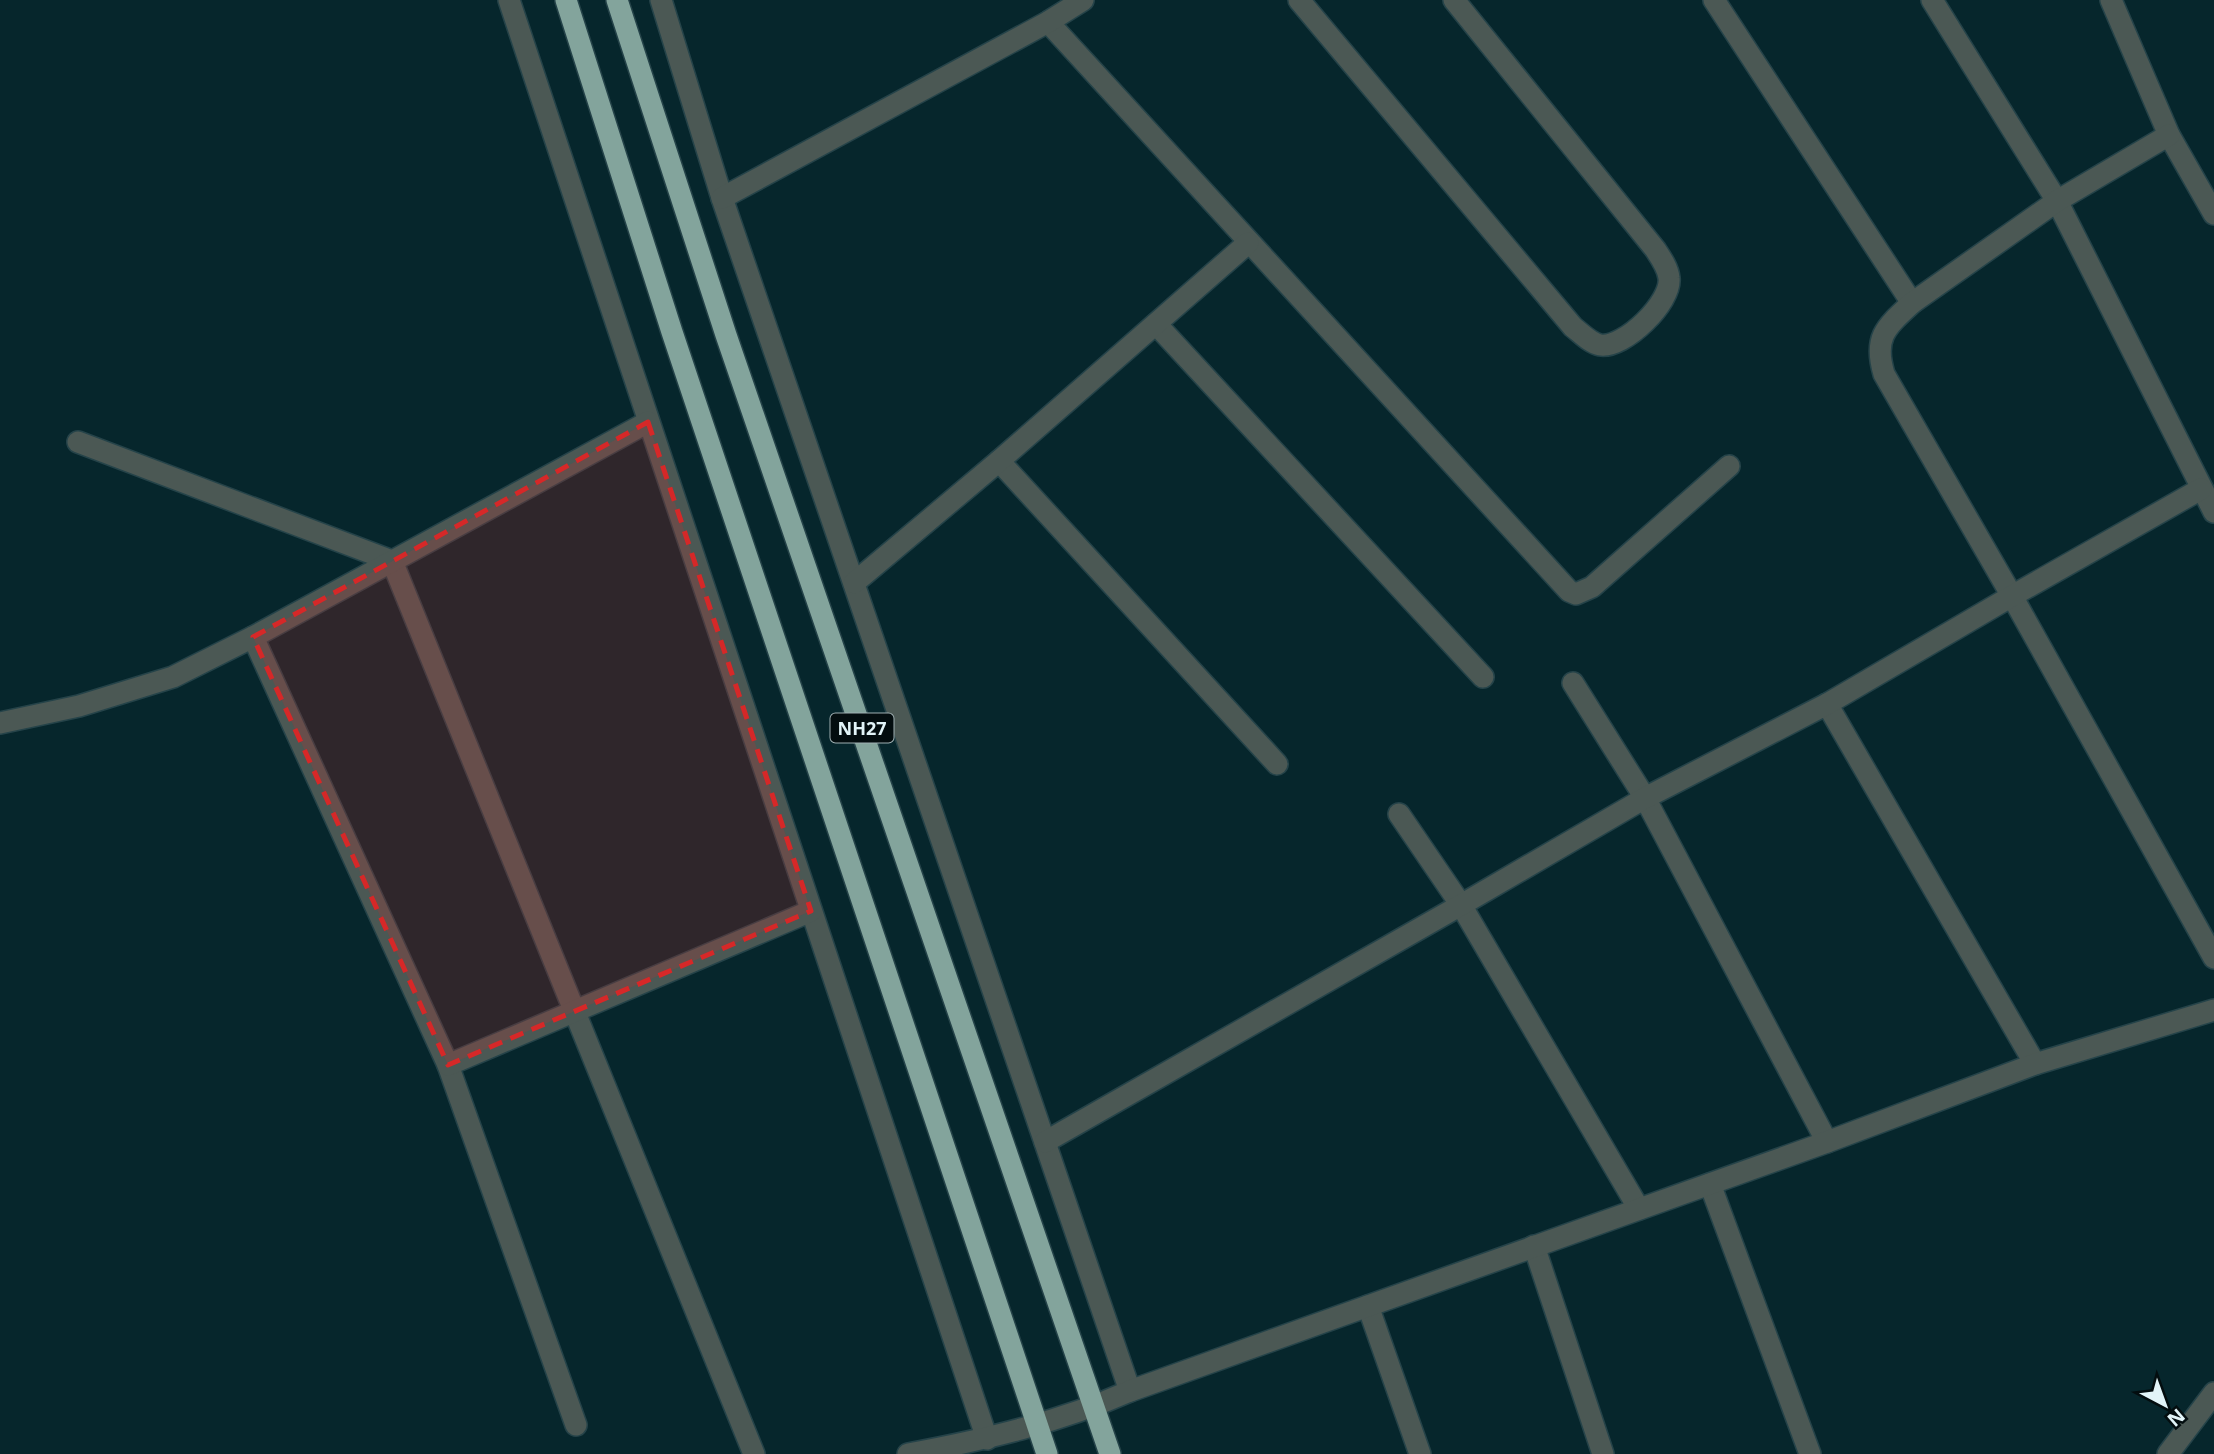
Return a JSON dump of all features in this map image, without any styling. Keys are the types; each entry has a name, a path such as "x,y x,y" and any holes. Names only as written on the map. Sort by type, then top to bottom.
{"highway":[{"name":"NH27","path":"566,0 673,332 1047,1454"},
{"name":"NH27","path":"617,0 726,335 1110,1454"}],"street":[{"path":"509,0 988,1439"},
{"path":"661,0 722,198 1130,1391"},
{"path":"722,198 1048,22 1083,0"},
{"path":"1299,0 1573,327 1600,345 1626,338 1655,312 1666,296 1670,281 1667,268 1655,249 1454,0"},
{"path":"1714,0 1912,303"},
{"path":"1932,0 2057,201 2214,512"},
{"path":"2111,0 2169,135 2214,214"},
{"path":"1048,22 1569,591 1576,594 1592,587 1729,466"},
{"path":"2169,135 2057,201 1912,303 1891,323 1881,339 1879,355 1884,374 2012,596 2214,958"},
{"path":"854,583 999,461 1248,243"},
{"path":"1156,324 1483,677"},
{"path":"0,723 79,706 173,677 253,637 649,422"},
{"path":"78,442 392,561 754,1454"},
{"path":"999,461 1277,764"},
{"path":"1045,1142 1645,798 1827,704 2201,489"},
{"path":"253,637 448,1065 576,1425"},
{"path":"1573,683 1645,798 1827,1142"},
{"path":"1827,704 2035,1064"},
{"path":"1399,814 1461,905 1639,1209"},
{"path":"448,1065 811,911"},
{"path":"908,1454 988,1439 1094,1407 1130,1391 1827,1142 2035,1064 2214,1010"},
{"path":"1710,1184 1810,1454"},
{"path":"1534,1246 1603,1454"},
{"path":"1368,1306 1420,1454"},
{"path":"2168,1454 2214,1392"}],"highlighted area":[{"path":"648,422 811,911 448,1065 253,637"}]}
